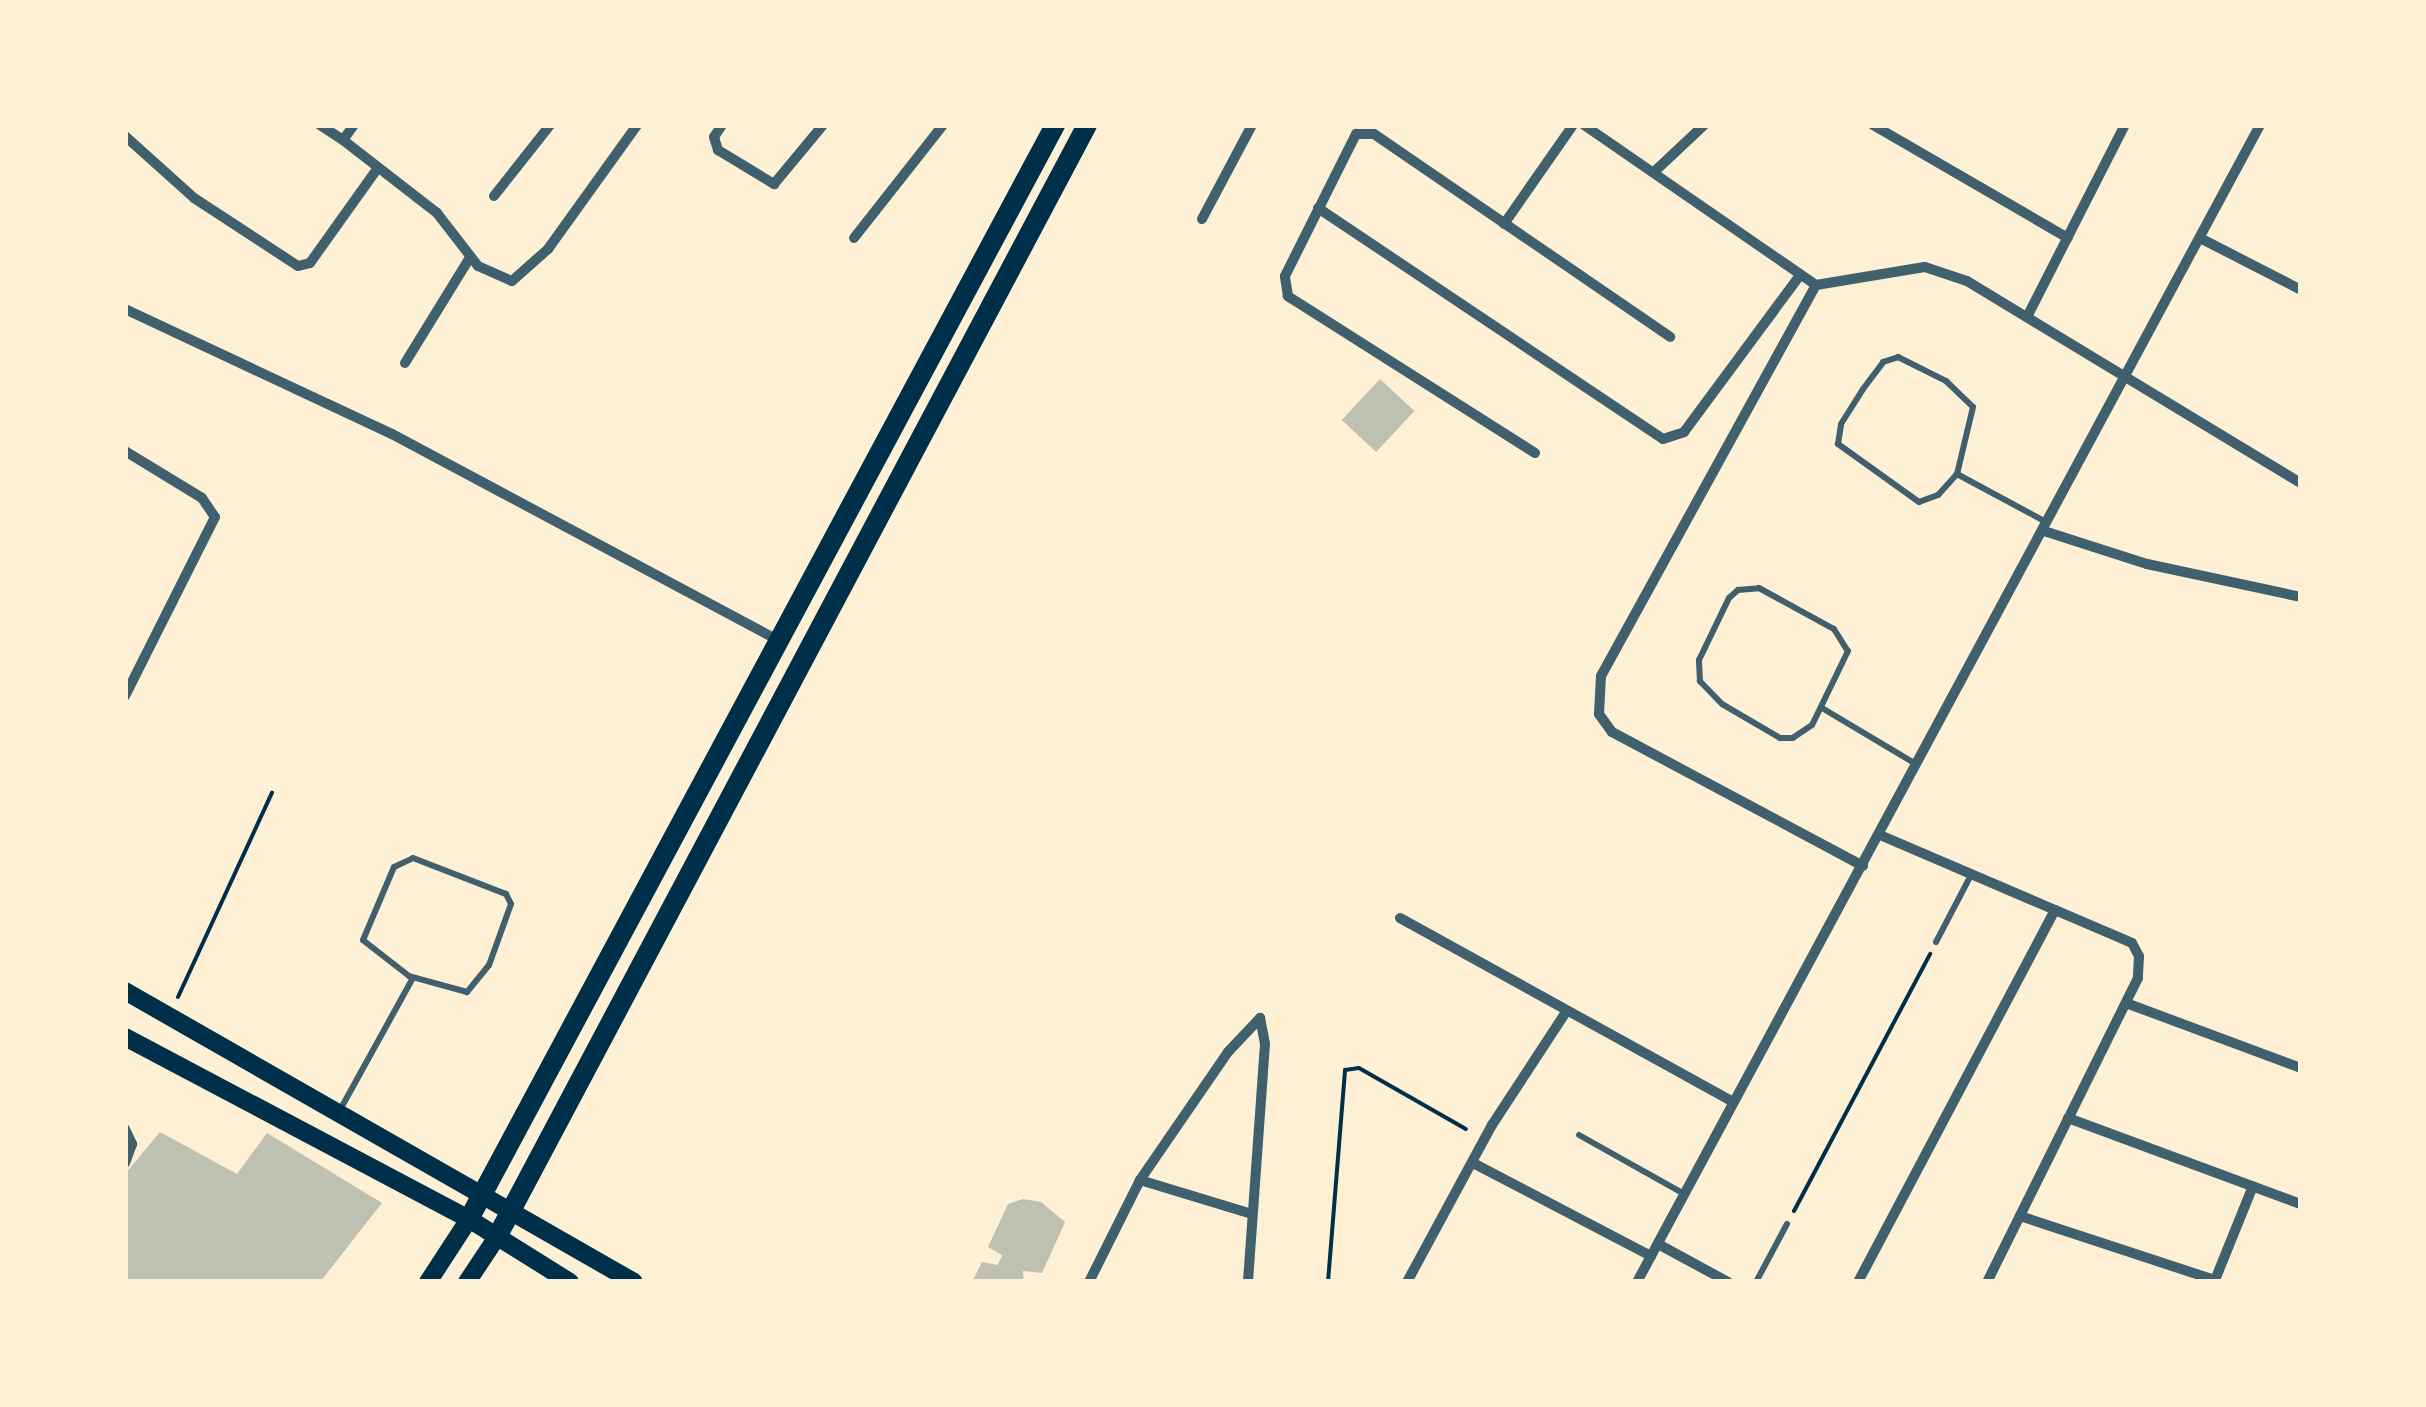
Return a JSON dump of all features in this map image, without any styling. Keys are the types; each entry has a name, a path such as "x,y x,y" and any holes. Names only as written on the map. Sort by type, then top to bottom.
{"main road":[{"path":"428,1282 486,1194 1055,125"},
{"path":"467,1282 512,1211 1087,125"},
{"path":"125,990 634,1282"},
{"path":"125,1036 469,1220 570,1282"}],"street":[{"path":"320,125 437,212 469,258 500,279 528,272 637,125"},
{"path":"342,140 354,125"},
{"path":"494,196 550,125"},
{"path":"722,125 714,137 718,150 774,184 823,125"},
{"path":"854,238 943,125"},
{"path":"1202,218 1252,125"},
{"path":"1504,224 1573,125"},
{"path":"1584,125 1816,285 1925,267 2028,316 2124,379 2301,482"},
{"path":"1654,172 1704,125"},
{"path":"1873,125 2068,238"},
{"path":"2028,316 2126,125"},
{"path":"1637,1282 1920,766 2260,125"},
{"path":"1534,452 1288,296 1285,276 1352,138 1369,132 1670,338"},
{"path":"125,136 194,198 298,266 310,263 377,168"},
{"path":"1318,208 1663,439 1684,432 1800,274"},
{"path":"2200,238 2301,290"},
{"path":"406,363 469,258"},
{"path":"1816,285 1608,662 1599,714 1612,732 1863,866"},
{"path":"125,309 392,434 783,642"},
{"path":"125,451 202,498 215,517 125,696"},
{"path":"2047,527 2147,564 2301,597"},
{"path":"1880,835 2132,942 2140,970 1987,1282"},
{"path":"1858,1282 2056,910"},
{"path":"1400,918 1734,1102"},
{"path":"2126,1003 2301,1068"},
{"path":"1406,1282 1473,1163 1566,1012"},
{"path":"1089,1282 1140,1180 1246,1028 1262,1019 1248,1282"},
{"path":"2068,1118 2301,1204"},
{"path":"125,1128 132,1144 125,1163"},
{"path":"1473,1163 1650,1256"},
{"path":"1140,1180 1252,1214"},
{"path":"2020,1216 2215,1280 2253,1186"},
{"path":"1658,1244 1728,1282"}],"lane":[{"path":"1898,357 1946,382 1973,407 1957,474 1938,496 1919,502 1838,444 1841,424 1883,362 1898,357"},
{"path":"1957,474 2047,527"},
{"path":"1759,588 1843,638 1847,664 1822,708 1804,733 1780,738 1706,694 1698,660 1738,590 1759,588"},
{"path":"1822,708 1920,766"},
{"path":"402,860 506,894 508,920 473,988 459,993 413,978 363,940 402,860"},
{"path":"1936,942 1972,874"},
{"path":"340,1110 413,978"},
{"path":"1579,1135 1684,1194"},
{"path":"1756,1282 1787,1224"}],"path":[{"path":"170,1015 272,793"},
{"path":"1787,1224 1936,942"},
{"path":"1328,1282 1345,1070 1359,1068 1466,1129"}],"building":[{"path":"1380,379 1414,411 1376,452 1342,420"},
{"path":"160,1132 237,1174 267,1133 382,1203 320,1282 125,1282 125,1174"},
{"path":"1023,1199 1041,1202 1065,1222 1042,1273 1023,1271 1024,1282 972,1282 982,1262 998,1265 1002,1255 988,1247 1008,1204"}]}
